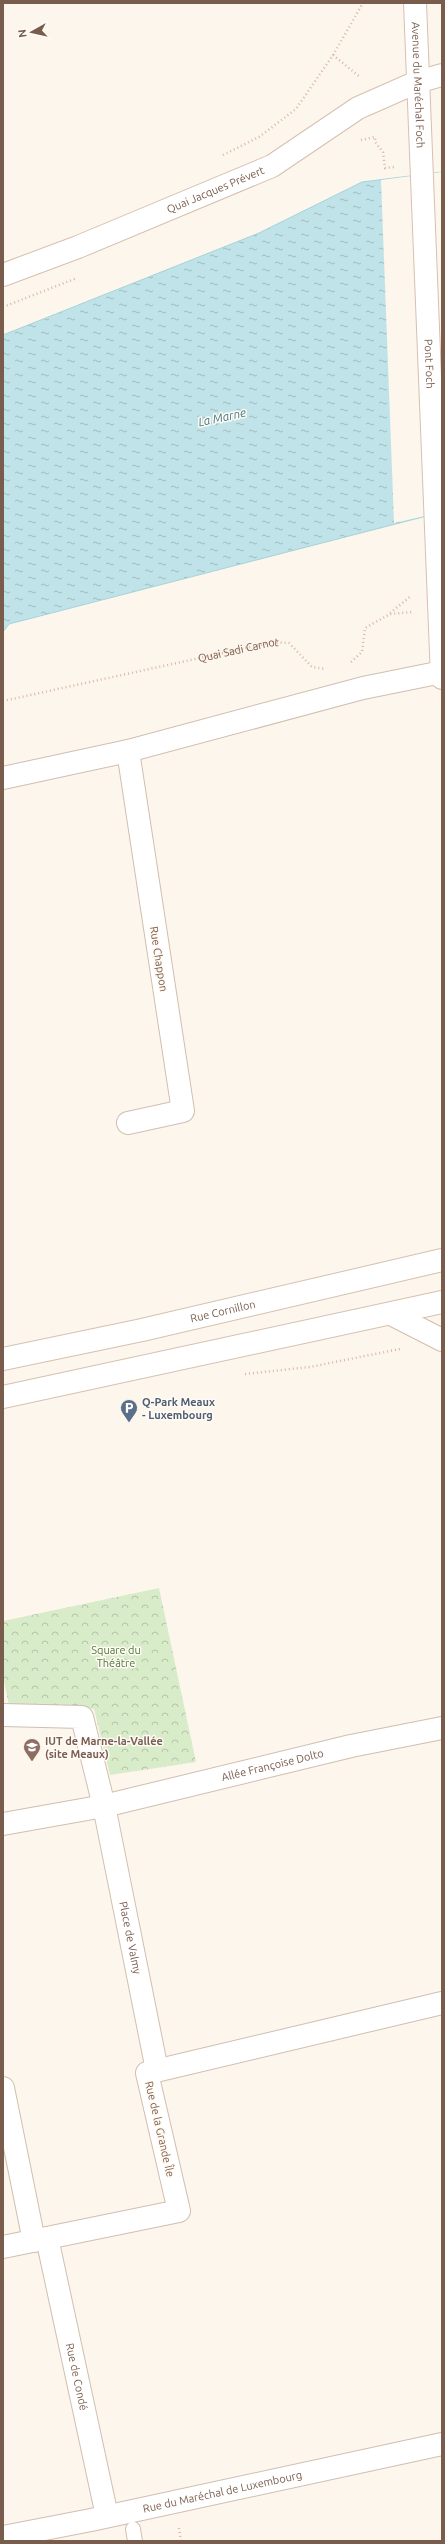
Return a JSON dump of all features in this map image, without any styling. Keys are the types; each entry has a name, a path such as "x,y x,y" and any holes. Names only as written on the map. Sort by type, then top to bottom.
{"street":[{"name":"Avenue du Maréchal Foch","path":"415,3 421,166"},
{"name":"Quai Jacques Prévert","path":"3,275 78,247 272,166 358,108 417,82 442,75"},
{"name":"Pont Foch","path":"421,166 438,611 442,678"},
{"path":"3,778 128,751 363,688 442,672"},
{"name":"Rue Chappon","path":"128,751 182,1111 128,1123"},
{"name":"Rue Cornillon","path":"3,1359 150,1328 442,1260"},
{"path":"391,1314 442,1291"},
{"path":"3,1397 442,1302"},
{"path":"391,1314 442,1340"},
{"name":"Place de Valmy","path":"3,1715 82,1717 104,1806 157,2070"},
{"name":"Allée Françoise Dolto","path":"3,1824 104,1806 351,1746 442,1728"},
{"name":"Rue de la Grande Île","path":"3,2247 179,2211 147,2073 442,2006"},
{"path":"3,2088 41,2239"},
{"name":"Rue de Condé","path":"41,2239 107,2516"},
{"name":"Rue du Maréchal de Luxembourg","path":"3,2537 442,2444"}],"path":[{"path":"222,156 259,137 296,109 333,55 363,3"},
{"path":"333,55 359,74"},
{"path":"348,664 362,652 365,628 390,614 412,596 413,590"},
{"path":"390,614 438,611"},
{"name":"Quai Sadi Carnot","path":"3,701 273,642 289,643 312,667 330,670"},
{"path":"243,1374 310,1367 407,1348"}],"green space":[{"name":"Square du Théâtre","path":"159,1588 196,1762 110,1775 94,1709 9,1705 3,1676 3,1621"}],"water":[{"name":"La Marne","path":"442,172 442,512 9,624 3,632 3,335 259,233 362,182"}],"pier":[{"path":"442,172 442,512 394,523 381,180"}],"place":[{"name":"Q-Park Meaux - Luxembourg","path":"129,1423"},
{"name":"IUT de Marne-la-Vallée (site Meaux)","path":"32,1762"}]}
